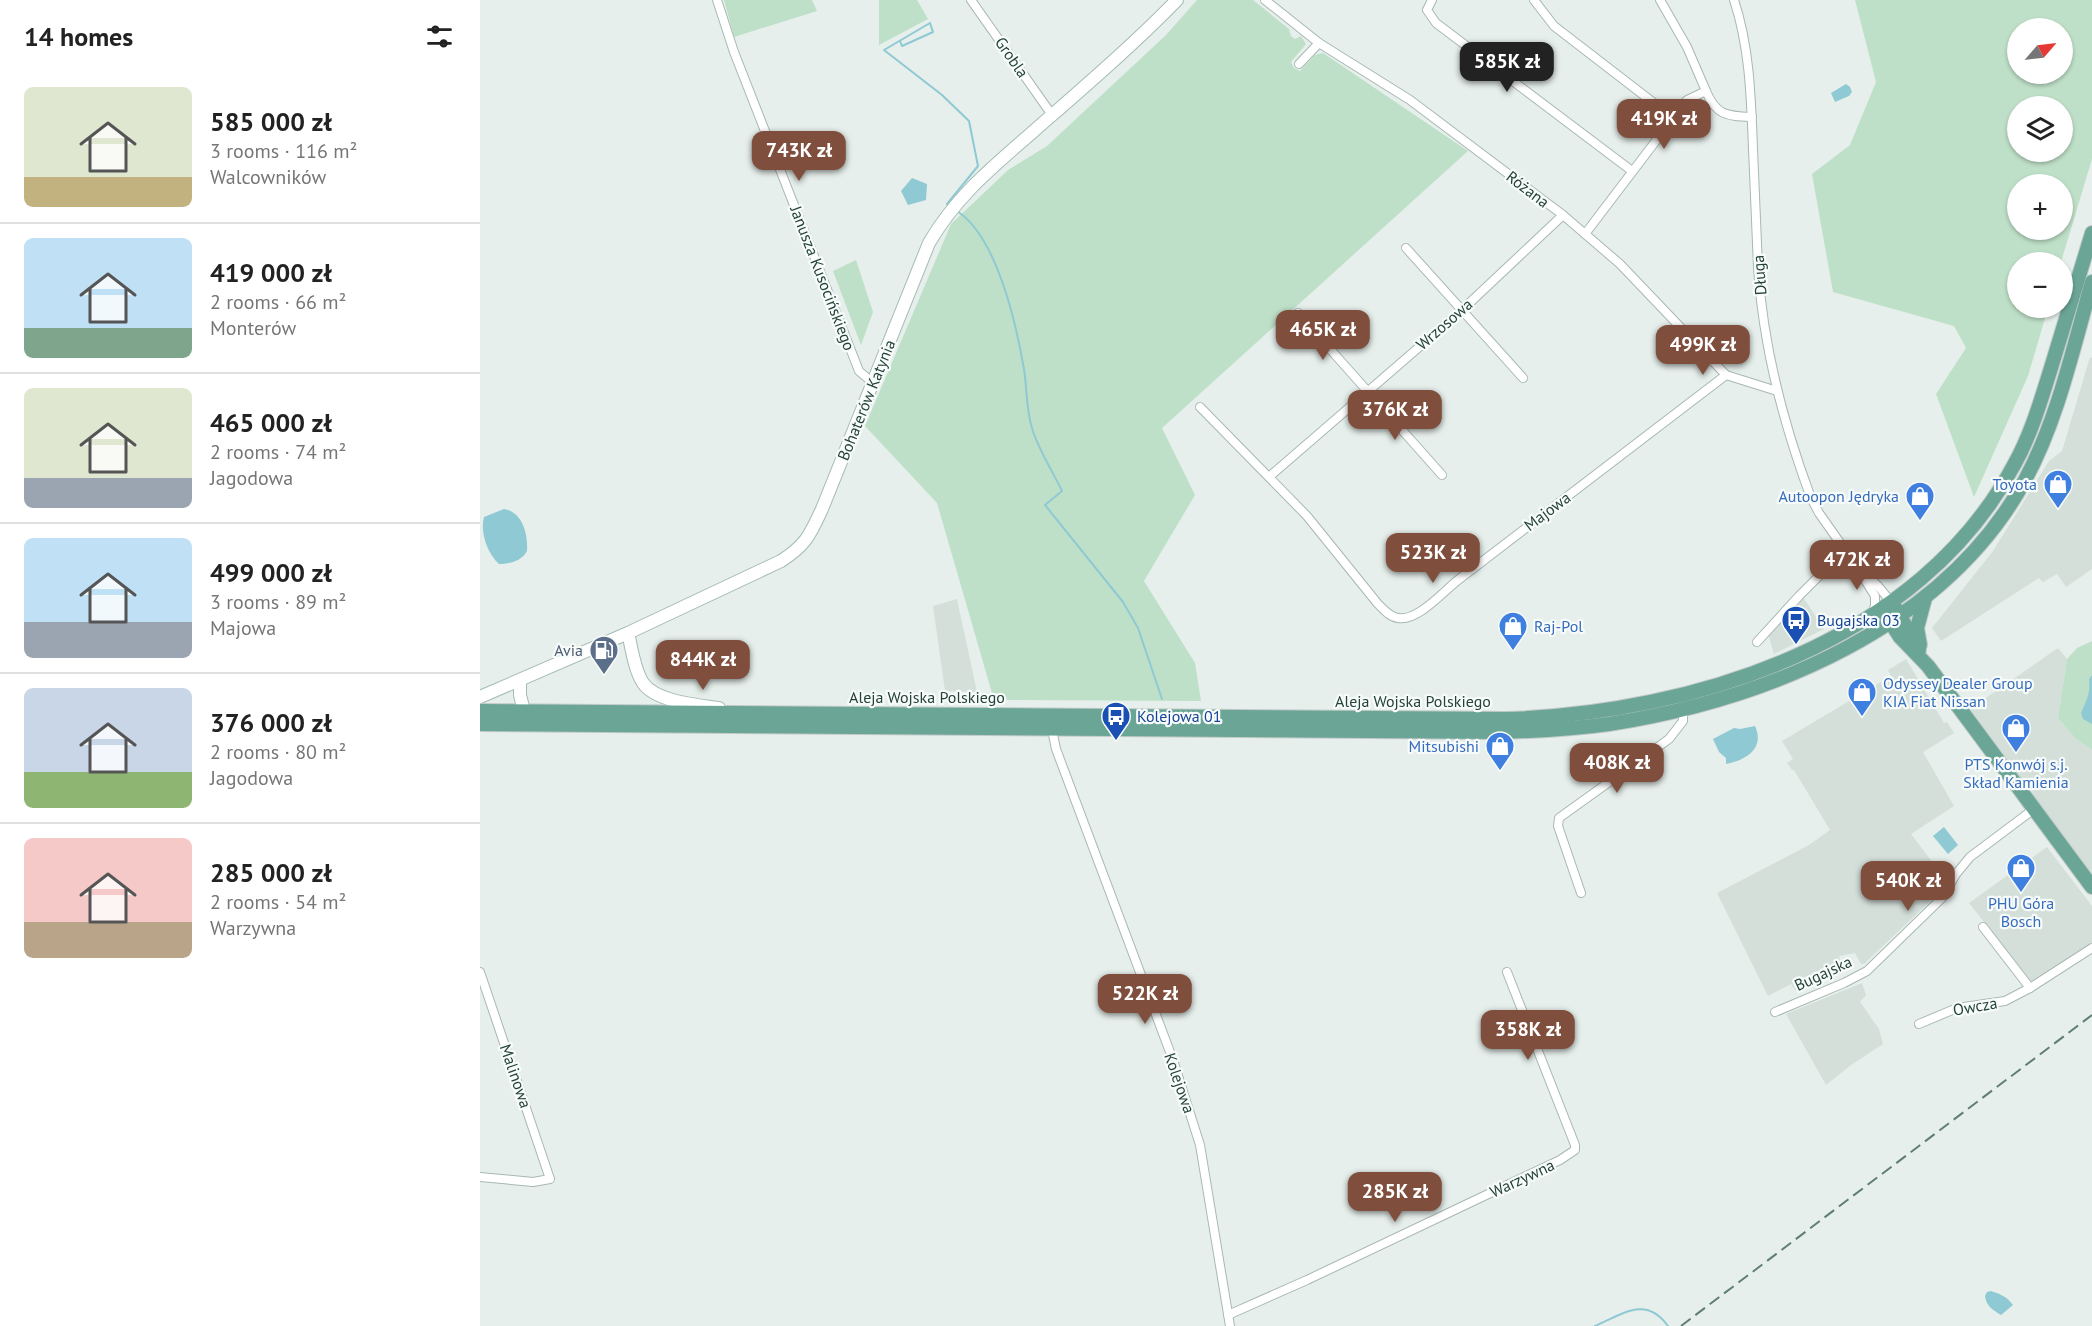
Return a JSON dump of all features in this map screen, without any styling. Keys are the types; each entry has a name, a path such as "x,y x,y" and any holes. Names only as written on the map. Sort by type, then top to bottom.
{"main road":[{"name":"Aleja Wojska Polskiego","path":"480,711 1506,718 1607,711 1697,692 1752,674 1804,652 1882,608 1912,586 1956,547 1992,502 2015,463 2041,398 2092,233"},
{"name":"Aleja Wojska Polskiego","path":"480,724 1500,732 1608,724 1683,709 1779,678 1831,654 1895,619 1955,573 2005,514 2026,478 2055,407 2092,282"},
{"path":"1925,598 1917,632 1928,666"},
{"path":"1882,608 1895,619 2092,887"}],"street":[{"name":"Janusza Kusocińskiego","path":"717,0 734,52 859,371 873,383"},
{"name":"Grobla","path":"971,0 1052,115"},
{"name":"Bohaterów Katynia","path":"480,698 628,633 781,561 799,550 822,509 929,243 943,220 969,188 1130,45 1176,0"},
{"name":"Różana","path":"1265,0 1319,43 1410,100 1563,215 1620,264 1726,375 1777,391"},
{"path":"1432,0 1427,10 1436,23 1632,171"},
{"path":"1534,0 1554,26 1672,117"},
{"path":"1660,0 1687,47 1715,108 1721,113 1733,116 1752,117"},
{"name":"Długa","path":"1734,0 1741,22 1747,58 1762,308 1767,351 1777,391 1811,498 1875,596 1875,605 1882,608"},
{"path":"1299,64 1319,43"},
{"path":"1585,234 1672,117 1687,100 1706,92"},
{"name":"Wrzosowa","path":"1269,477 1462,310 1563,215"},
{"path":"1406,248 1523,378"},
{"path":"1298,313 1442,475"},
{"name":"Majowa","path":"1200,407 1307,516 1378,604 1390,615 1400,619 1421,612 1467,572 1726,375"},
{"path":"1757,642 1845,550"},
{"name":"Długa","path":"1857,567 1878,586 1882,608"},
{"path":"628,633 638,672 649,689 663,697 689,704 750,713"},
{"path":"520,680 520,695 524,711"},
{"path":"1581,893 1558,826 1559,818 1669,739 1683,721 1683,709"},
{"name":"Kolejowa","path":"1049,714 1056,749 1173,1060 1200,1145 1209,1187 1230,1326"},
{"name":"Bugajska","path":"1775,1012 1844,983 1867,970 1942,898 1963,864 2034,809"},
{"path":"1983,927 2030,988"},
{"name":"Owcza","path":"1919,1024 1958,1008 2005,1001 2030,988 2092,948"},
{"name":"Malinowa","path":"480,972 550,1179 533,1182 480,1177"},
{"name":"Warzywna","path":"1228,1315 1307,1280 1575,1150 1507,972"}],"shaded area":[{"path":"2090,357 2092,358 2092,569 2066,587 2057,574 2043,582 2039,578 1941,641 1932,628 1993,551 2049,461 2062,451"},
{"path":"1803,597 1824,629 1774,654 1768,634"},
{"path":"957,599 977,692 945,691 933,606"},
{"path":"2058,648 2067,659 2058,718 2075,738 2092,750 2092,875 2033,795 2032,790 2021,779 1970,709"},
{"path":"1906,659 1944,723 1947,722 1954,733 1923,752 1954,806 1911,834 1946,880 1944,888 1864,964 1861,964 1855,953 1839,956 1841,965 1838,967 1795,990 1791,984 1768,996 1717,893 1809,845 1830,830 1794,770 1787,763 1793,759 1782,741 1891,676 1888,670"},
{"path":"2047,847 2092,906 2092,944 2031,982 1969,903"},
{"path":"1862,983 1866,995 1860,1002 1879,1029 1883,1044 1826,1085 1786,1014"}],"green space":[{"path":"724,0 812,0 817,11 734,37"},
{"path":"879,0 917,0 928,19 879,45"},
{"path":"1197,0 1253,0 1289,29 1291,36 1295,39 1301,36 1306,44 1291,62 1294,68 1300,71 1315,55 1323,53 1468,151 1162,428 1195,495 1144,581 1195,663 1201,701 994,700 937,503 865,426 951,224 1008,170 1047,146 1166,35"},
{"path":"1855,0 2092,0 2092,159 2073,222 2073,174 2007,174 2007,240 2068,240 2064,252 2007,252 2007,318 2045,318 2028,376 1974,497 1936,394 1966,348 1954,326 1833,292 1812,174 1850,145 1876,82"},
{"path":"856,260 873,312 861,345 833,271"},
{"path":"1866,624 1868,628 1782,671 1706,697 1705,693"},
{"path":"2092,641 2092,750 2075,738 2058,718 2067,659 2077,648"}],"water":[{"path":"1846,84 1852,92 1849,96 1835,102 1831,93"},
{"path":"912,178 927,184 926,200 908,205 901,191"},
{"path":"504,509 520,519 525,531 527,551 515,561 499,564 488,548 483,523 484,517"},
{"path":"2092,675 2092,724 2083,719 2081,713 2088,697 2089,679"},
{"path":"1755,726 1758,741 1756,747 1747,756 1726,764 1726,758 1719,752 1713,739 1734,728"},
{"path":"1944,827 1958,845 1948,854 1933,836"},
{"path":"1991,1291 2004,1296 2013,1305 2001,1315 1987,1302 1985,1296"}],"waterway":[{"path":"900,41 902,46 933,32 930,23 884,50 942,95 969,121 978,166 947,204 949,206"},
{"path":"957,211 971,223 983,240 994,260 1010,306 1024,369 1030,421 1041,451 1062,491 1045,505 1123,602 1138,628 1162,699"},
{"path":"1595,1326 1625,1313 1643,1309 1660,1317 1668,1326"}],"railway":[{"path":"1681,1326 2092,1015"}],"place":[{"name":"Toyota","path":"2058,510"},
{"name":"Autoopon Jędryka","path":"1920,522"},
{"name":"Bugajska 03","path":"1796,646"},
{"name":"Raj-Pol","path":"1513,652"},
{"name":"Avia","path":"604,676"},
{"name":"Odyssey Dealer Group KIA Fiat Nissan","path":"1862,718"},
{"name":"Kolejowa 01","path":"1116,742"},
{"name":"PTS Konwój s.j. Skład Kamienia","path":"2016,754"},
{"name":"Mitsubishi","path":"1500,772"},
{"name":"PHU Góra Bosch","path":"2021,894"}]}
